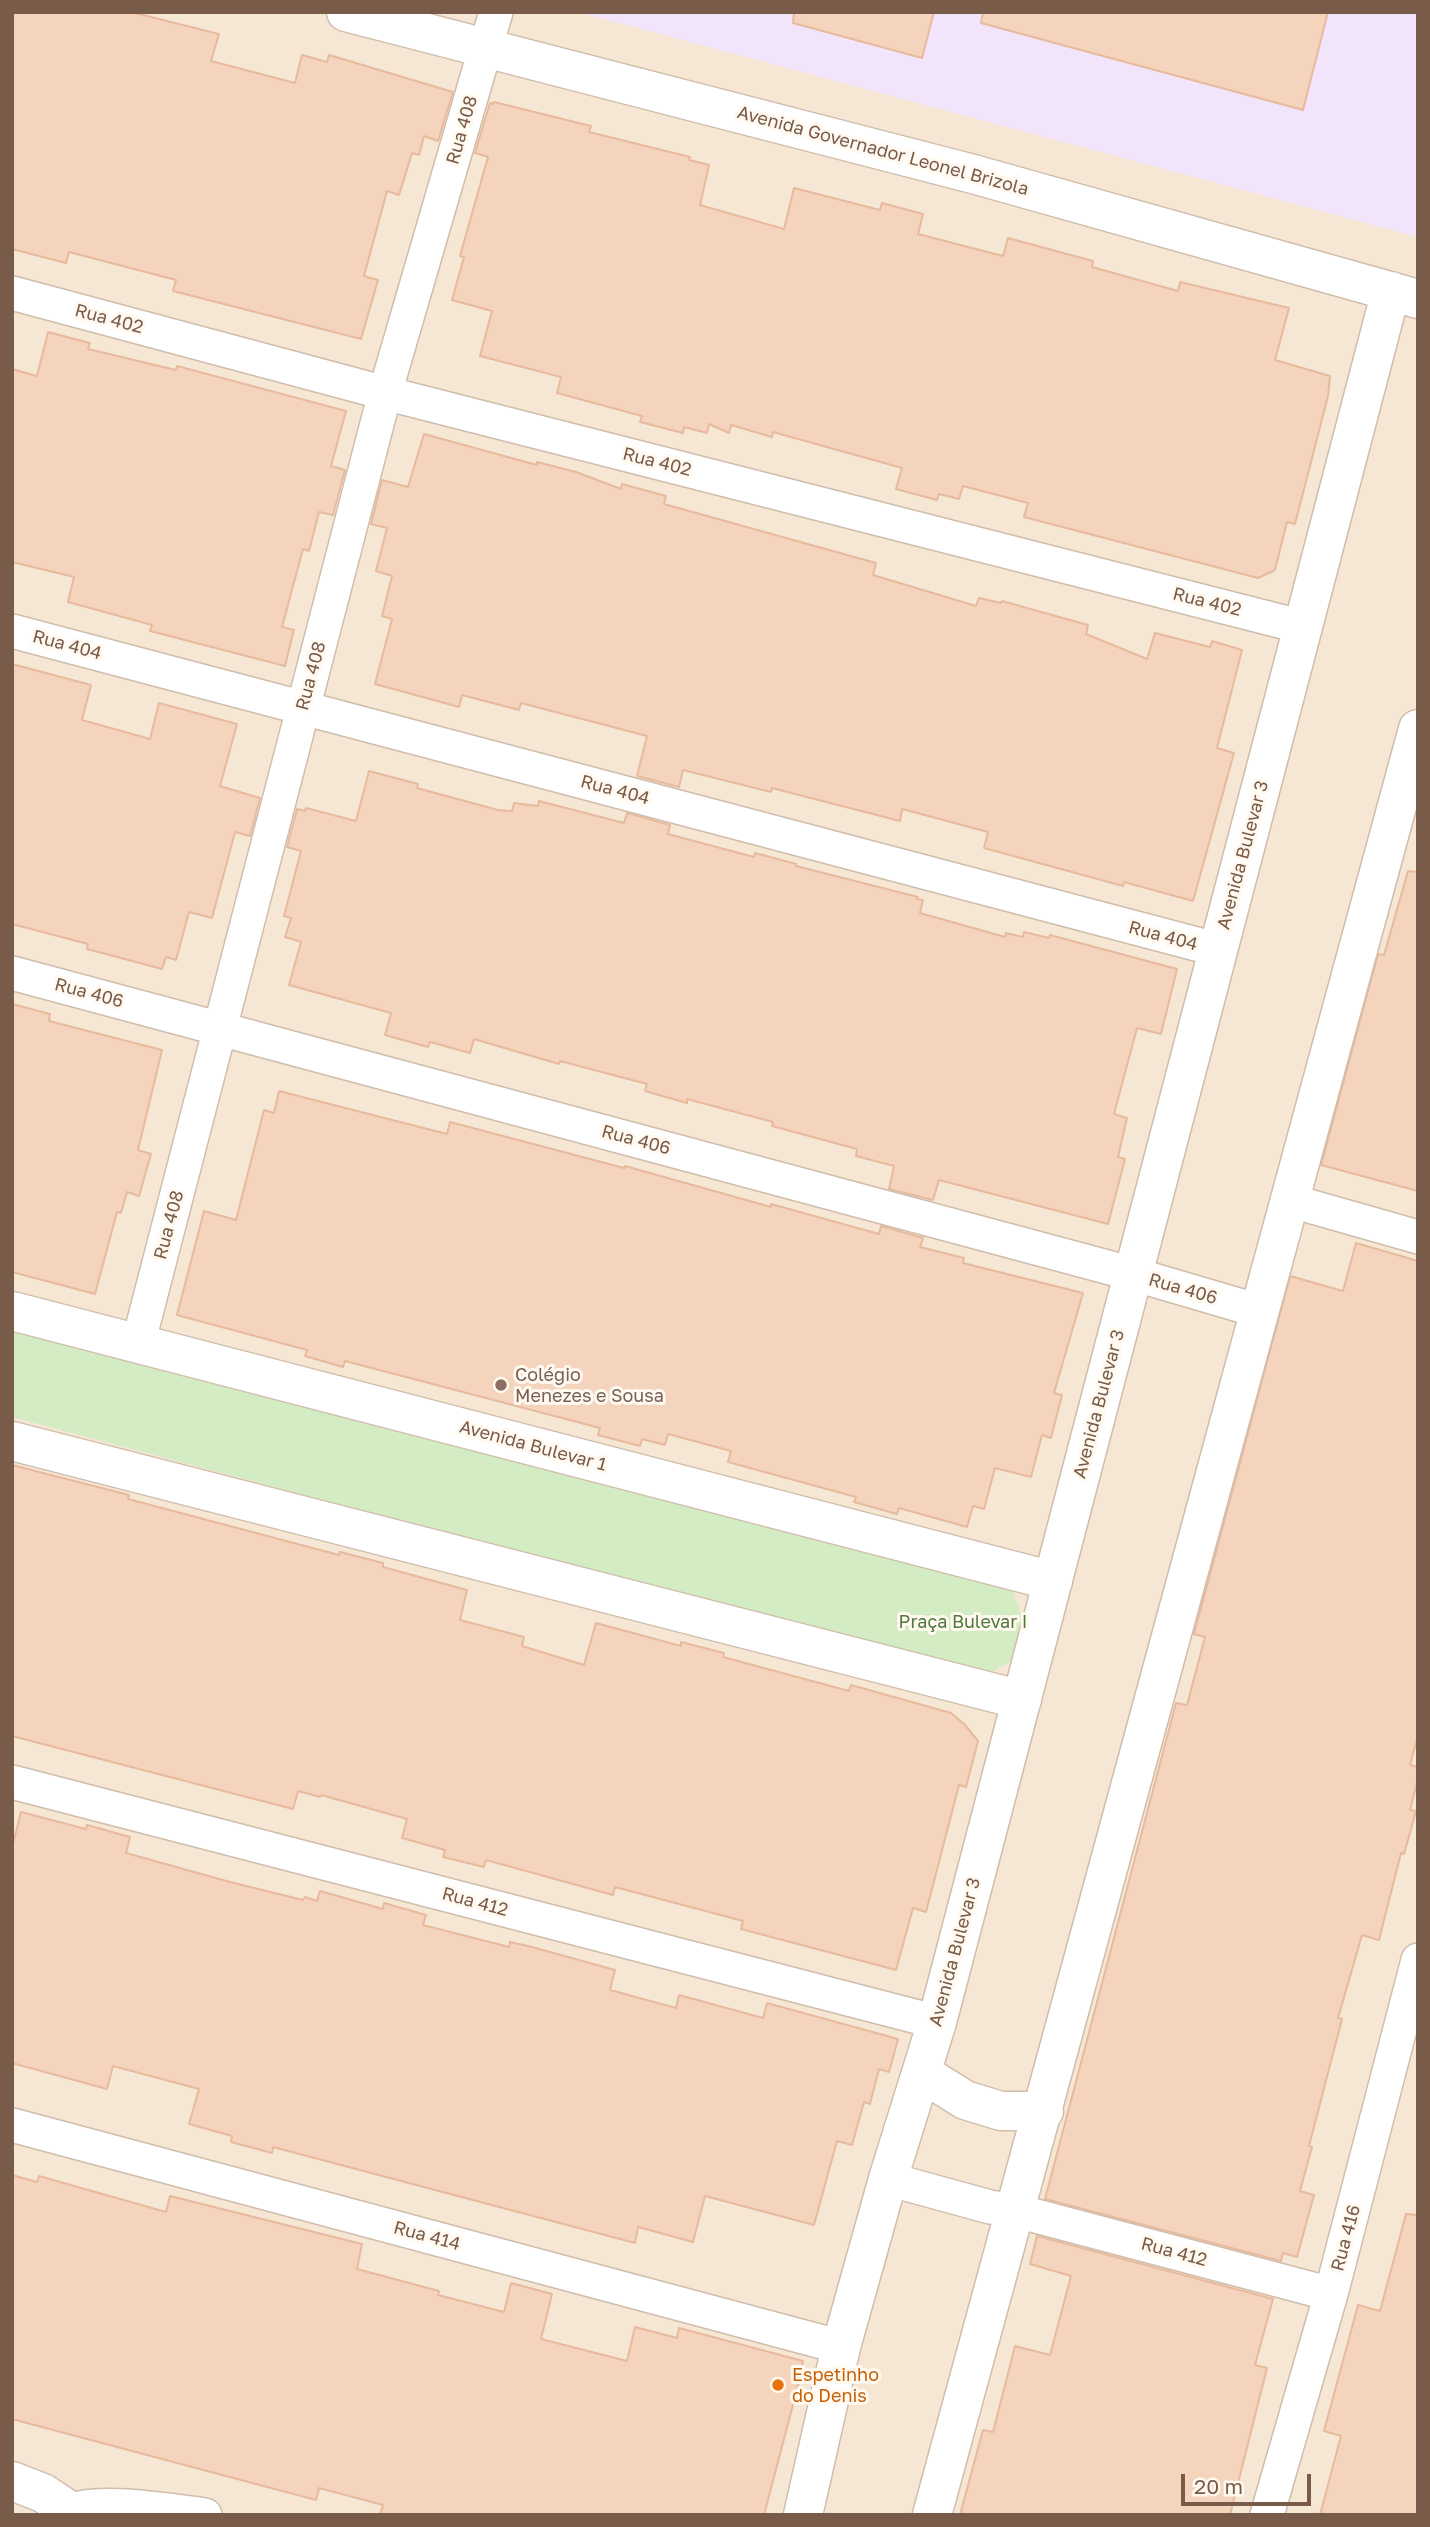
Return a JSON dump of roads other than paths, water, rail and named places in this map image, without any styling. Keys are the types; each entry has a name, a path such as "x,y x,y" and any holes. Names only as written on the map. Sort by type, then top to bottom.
{"street":[{"name":"Avenida Governador Leonel Brizola","path":"346,12 491,30 973,174 1404,295"},
{"name":"Rua 408","path":"138,1343 385,393 491,30"},
{"name":"Rua 402","path":"12,293 385,393 1303,627"},
{"name":"Avenida Bulevar 3","path":"803,2515 841,2347 888,2179 937,2022 1303,627 1404,295"},
{"name":"Rua 404","path":"12,631 1219,950"},
{"path":"932,2515 1017,2211 1149,1712 1418,729"},
{"name":"Rua 406","path":"12,973 1133,1274 1259,1311"},
{"path":"1288,1200 1418,1237"},
{"name":"Avenida Bulevar 1","path":"12,1311 1053,1581"},
{"path":"12,1441 1022,1700"},
{"name":"Rua 412","path":"12,1782 937,2022"},
{"name":"Rua 416","path":"1267,2515 1331,2294 1418,1960"},
{"path":"922,2073 965,2100 1000,2111 1044,2111"},
{"name":"Rua 414","path":"12,2125 841,2347"},
{"name":"Rua 412","path":"888,2179 1331,2294"},
{"path":"12,2481 43,2493 69,2513 101,2505 205,2515"}],"place":[{"name":"Colégio Menezes e Sousa","path":"501,1385"},
{"name":"Espetinho do Denis","path":"778,2385"}],"park label":[{"name":"Praça Bulevar I","path":"963,1622"}]}
